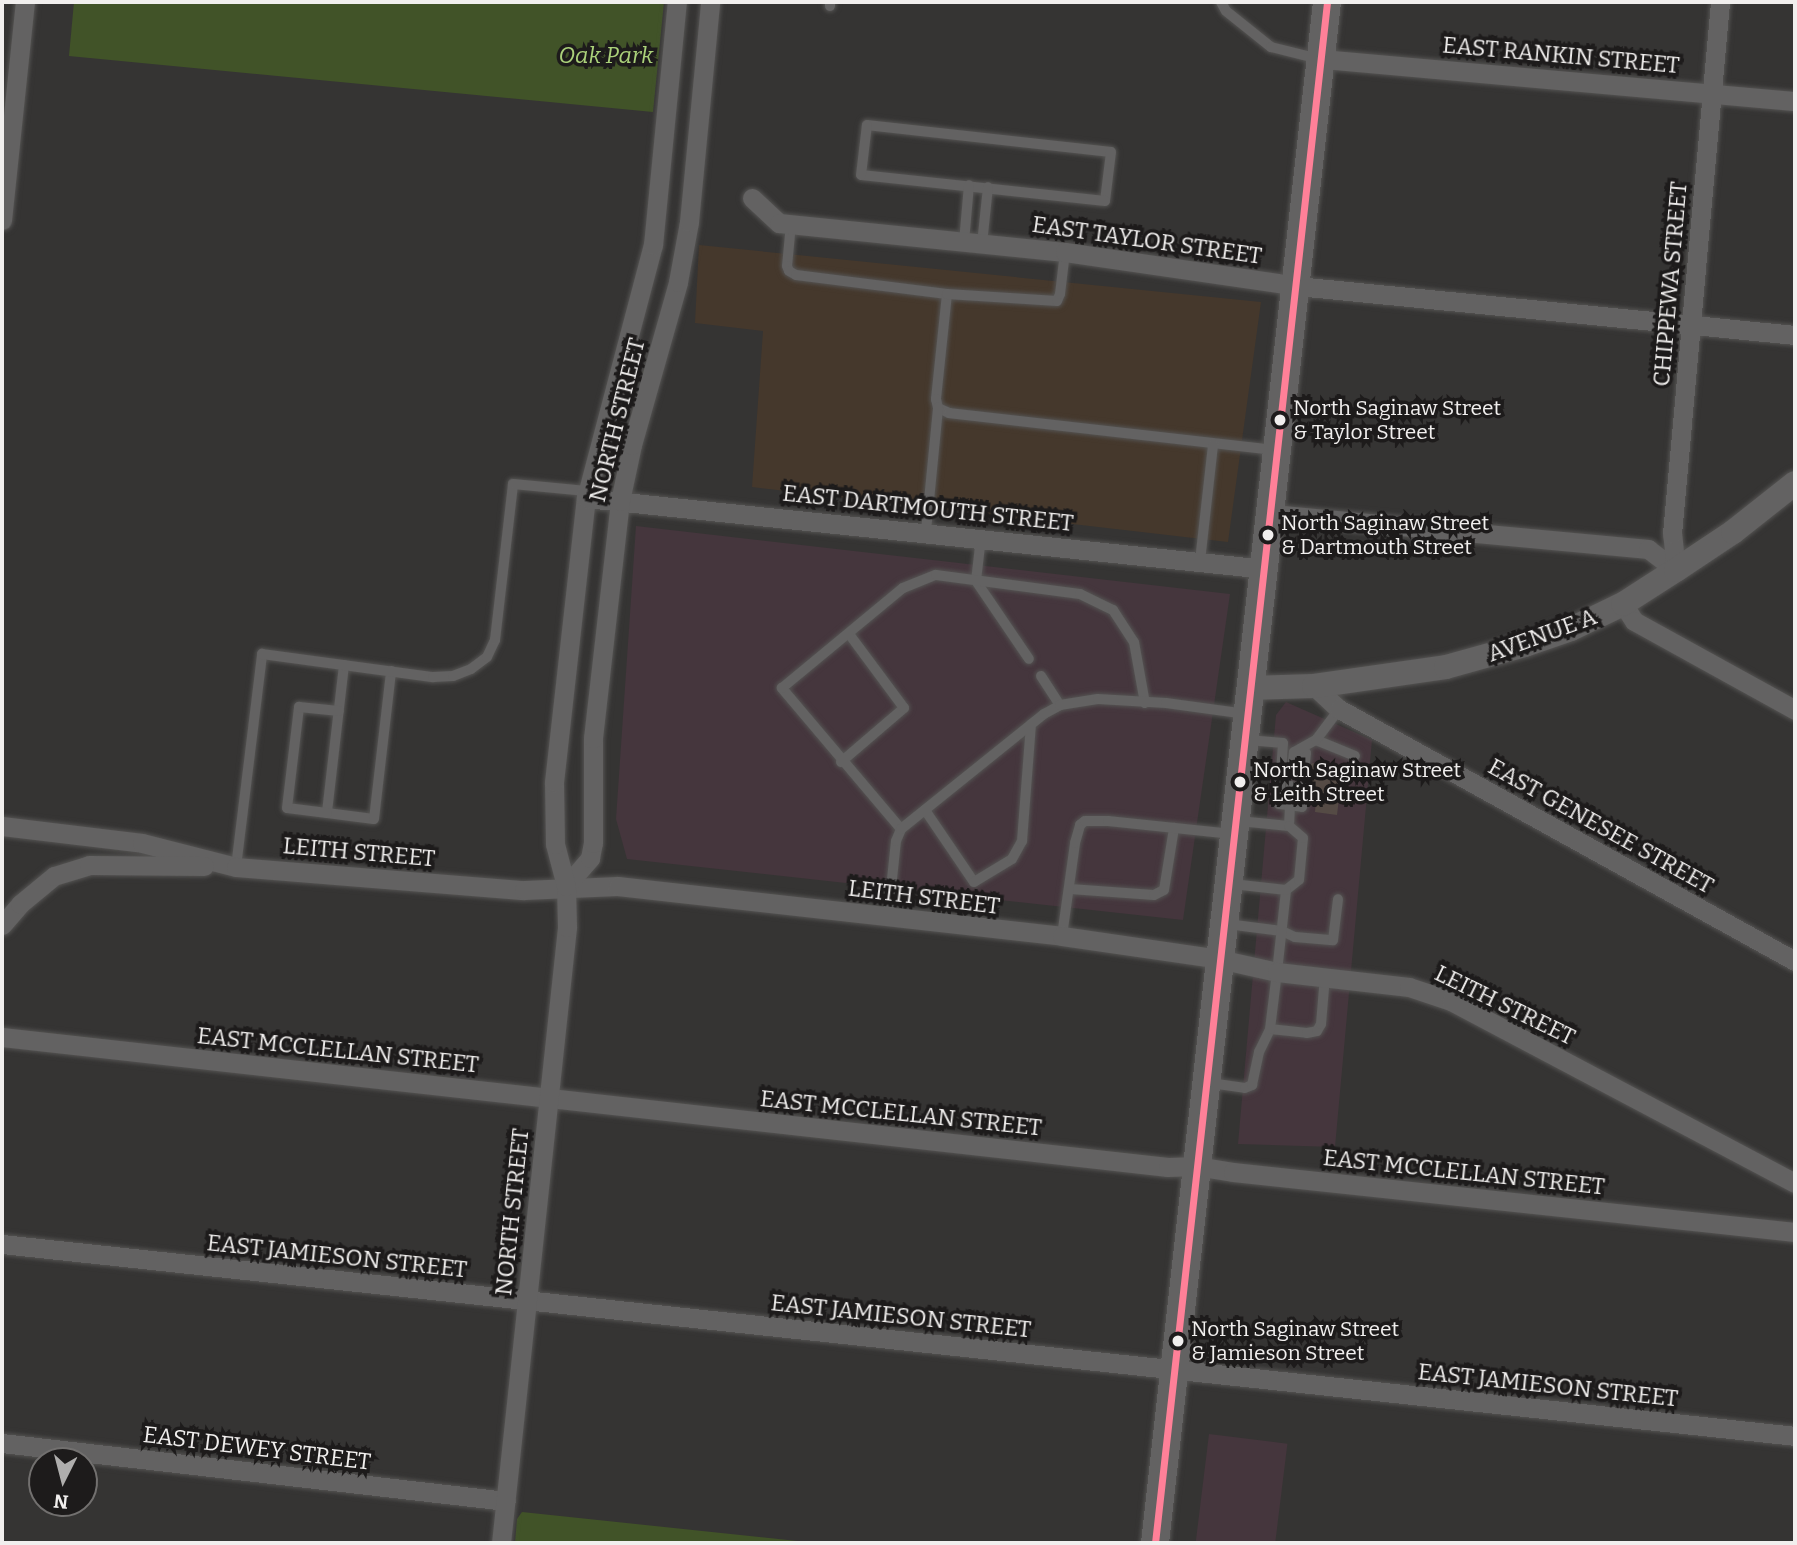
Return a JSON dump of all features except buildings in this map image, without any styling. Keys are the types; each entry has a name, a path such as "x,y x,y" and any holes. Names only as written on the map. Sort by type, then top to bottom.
{"main road":[{"path":"1155,1543 1227,884 1280,450 1327,2"}],"street":[{"path":"2,219 25,2"},
{"name":"NORTH STREET","path":"501,1543 567,927 566,886 555,844 554,782 586,494 653,245 677,2"},
{"name":"NORTH STREET","path":"566,886 590,858 593,842 593,738 620,501 632,445 678,282 689,222 710,2"},
{"name":"CHIPPEWA STREET","path":"1676,570 1672,534 1720,2"},
{"name":"EAST RANKIN STREET","path":"1321,59 1795,101"},
{"path":"665,135 698,138"},
{"name":"EAST TAYLOR STREET","path":"752,198 779,223 791,225 1065,252 1297,286 1795,335"},
{"name":"AVENUE A","path":"1247,714 1314,687 1446,667 1571,629 1623,604 1676,570 1734,532 1795,483"},
{"name":"EAST DARTMOUTH STREET","path":"586,494 620,501 926,531 1266,569"},
{"path":"1272,514 1648,549 1676,570"},
{"path":"1623,604 1634,621 1795,710"},
{"name":"EAST GENESEE STREET","path":"1314,687 1339,709 1795,961"},
{"name":"LEITH STREET","path":"2,826 142,843 236,867 524,890 566,886 618,886 1062,936 1219,959 1277,972 1409,987 1451,1001 1795,1183"},
{"path":"2,925 20,904 54,876 89,865 236,867"},
{"name":"EAST MCCLELLAN STREET","path":"2,1037 1168,1167 1196,1166 1246,1174 1795,1232"},
{"name":"EAST JAMIESON STREET","path":"2,1244 1795,1436"},
{"name":"EAST DEWEY STREET","path":"2,1443 506,1501"}],"lane":[{"path":"1221,2 1226,11 1271,47 1321,59"},
{"path":"867,125 1111,152 1105,201 988,187 861,175 867,125"},
{"path":"969,185 973,243"},
{"path":"973,243 988,187"},
{"path":"791,225 788,266 789,271 796,275 947,294 1057,301 1065,252"},
{"path":"926,531 947,294"},
{"path":"938,408 949,413 1280,450"},
{"path":"1200,561 1213,444"},
{"path":"236,867 262,654 391,671 453,676 471,669 487,657 495,640 513,484 586,494"},
{"path":"981,537 976,581 1030,659"},
{"path":"901,829 841,762 782,688 903,588 936,575 1080,594 1113,610 1134,642 1145,703"},
{"path":"841,762 904,708 849,634"},
{"path":"327,813 344,665"},
{"path":"339,711 299,707 287,808 374,819 391,671"},
{"path":"1041,676 1060,705"},
{"path":"888,917 896,841 901,829 1031,724 1060,705 1098,699 1247,714 1283,743 1290,754 1279,804 1302,807 1303,787"},
{"path":"1290,754 1316,740 1339,709"},
{"path":"925,810 974,882 1012,859 1022,841 1031,724"},
{"path":"1316,740 1355,756"},
{"path":"1290,754 1306,753 1305,762"},
{"path":"1289,826 1291,786"},
{"path":"1062,936 1075,843 1080,825 1085,821 1174,828 1289,826 1303,838 1299,880 1286,890 1227,884"},
{"path":"1070,889 1154,895 1164,890 1174,828"},
{"path":"1206,1082 1245,1088 1252,1085 1259,1052 1270,1029 1286,890"},
{"path":"1223,923 1282,931 1295,937 1333,940 1338,899"},
{"path":"1270,1029 1307,1033 1317,1031 1321,1024 1325,976"}],"shaded area":[{"path":"699,245 1261,302 1228,542 752,487 763,331 695,323"},
{"path":"636,526 1230,594 1183,920 627,859 616,819"},
{"path":"1286,702 1372,740 1335,1147 1238,1144 1276,715"},
{"path":"1209,1434 1287,1444 1275,1543 1196,1543"}],"green space":[{"name":"Oak Park","path":"74,2 664,2 653,112 69,56"},
{"path":"522,1512 816,1543 515,1543 517,1519"}],"transit line":[{"path":"1155,1543 1327,2"}],"place":[{"name":"North Saginaw Street & Taylor Street","path":"1280,420"},
{"name":"North Saginaw Street & Dartmouth Street","path":"1268,535"},
{"name":"North Saginaw Street & Leith Street","path":"1240,782"},
{"name":"North Saginaw Street & Jamieson Street","path":"1178,1341"}]}
